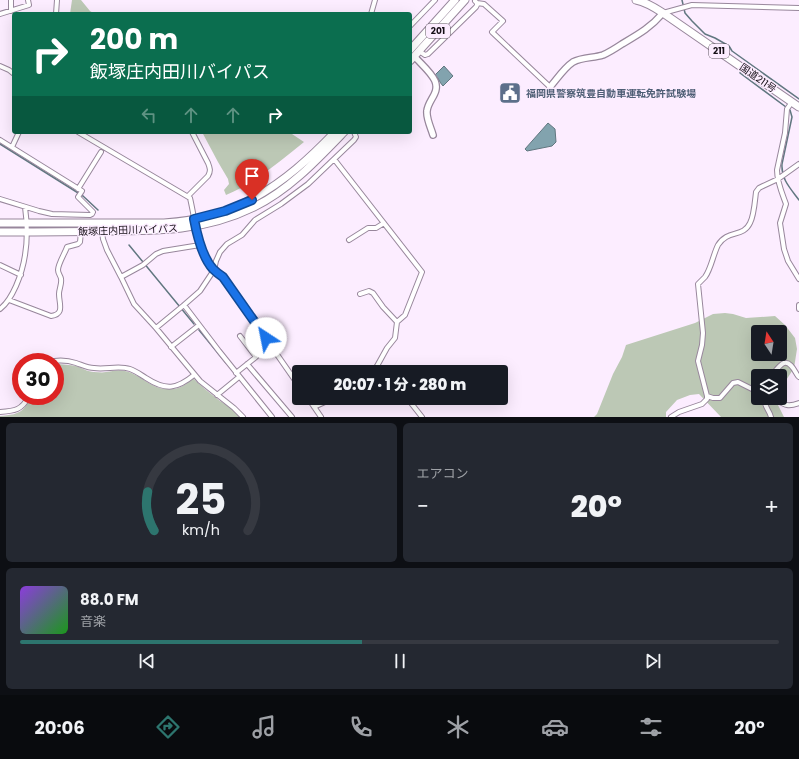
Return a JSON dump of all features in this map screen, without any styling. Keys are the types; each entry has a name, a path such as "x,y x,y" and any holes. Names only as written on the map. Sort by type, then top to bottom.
{"highway":[{"name":"201","path":"414,55 456,0"},
{"name":"201","path":"414,55 465,0"},
{"name":"国道211号","path":"636,0 644,2 663,12 789,106 799,107"},
{"name":"飯塚庄内田川バイパス","path":"0,232 102,232 179,229 252,200 278,183 301,165 333,134"},
{"name":"飯塚庄内田川バイパス","path":"0,223 212,223 254,207 278,192 296,179 316,161 342,134"}],"street":[{"path":"11,0 11,11"},
{"path":"0,14 29,5 28,0"},
{"path":"56,12 57,0"},
{"path":"372,12 375,0"},
{"path":"412,24 435,0"},
{"path":"414,55 428,54 476,7 476,2 484,4 503,21 492,32 550,86 568,66 574,62 603,55 647,29 663,12 692,5 799,8"},
{"path":"414,55 435,81 435,94 427,111 427,116 433,135"},
{"path":"0,66 12,72"},
{"path":"789,106 777,170 781,177 786,204 780,222 784,249 788,261 799,278"},
{"path":"12,147 18,134"},
{"path":"81,134 190,198 200,245 208,262 214,270 223,277 292,376"},
{"path":"188,196 208,176 210,172 208,163 193,134"},
{"path":"156,328 200,291 214,270 220,252 227,244 242,235 255,220 308,184 354,140 356,136 355,134"},
{"path":"0,140 82,191 78,197 93,212 90,215 52,214 0,199"},
{"path":"78,189 101,152"},
{"path":"334,159 422,272 405,316 397,322 395,338 387,348 378,365"},
{"path":"671,417 679,412 702,404 707,399 698,361 703,333 698,284 706,276 718,245 729,235 746,229 751,222 758,188 781,177 799,164"},
{"path":"0,309 9,300 21,274 25,258 27,224 25,207"},
{"path":"349,240 368,228 376,228 384,223"},
{"path":"9,300 50,316 58,314 61,305 59,294 62,280 58,272 58,268 67,247 80,242 81,232"},
{"path":"102,232 105,245 134,304 156,328 194,375 243,417"},
{"path":"122,277 145,264 156,254 163,251 200,245"},
{"path":"0,265 21,274"},
{"path":"360,294 369,291 373,292 383,307 397,322"},
{"path":"799,304 799,309"},
{"path":"182,307 199,325 236,373 238,378 272,417"},
{"path":"171,347 199,325"},
{"path":"236,373 256,357 240,336"},
{"path":"64,361 92,368 106,369 122,367 133,370 160,386 174,387 194,375"},
{"path":"777,369 784,363 790,364 799,377"},
{"path":"247,364 292,417"},
{"path":"218,395 238,378"},
{"path":"707,396 720,398 733,383 738,382 751,388"},
{"path":"786,405 789,406 799,403"},
{"path":"0,412 9,412 19,409 24,405"},
{"path":"318,405 314,407 321,417"},
{"path":"413,405 422,417"},
{"path":"764,405 771,417"}],"green space":[{"path":"72,0 81,0 92,12 70,12"},
{"path":"203,134 292,134 304,142 257,178 226,195 224,190 229,184 228,179"},
{"path":"725,313 746,318 775,316 785,325 751,325 751,361 787,361 787,328 795,338 797,349 794,368 787,379 787,369 751,369 751,405 778,405 784,417 721,417 699,394 690,395 677,400 666,412 666,417 594,417 597,414 626,345 695,323 713,314"},
{"path":"64,365 76,366 92,372 122,370 135,375 150,384 166,389 181,387 193,378 240,417 0,417 20,412 26,406 64,405"}],"water":[{"path":"444,66 453,76 443,86 435,75"},
{"path":"548,123 555,129 556,142 552,146 527,151 525,149"}],"waterway":[{"path":"682,0 685,13 705,34 729,46 732,51 799,99"},
{"path":"741,70 740,73 790,110 792,117 782,169 789,187 799,200"},
{"path":"0,144 83,196 98,210"},
{"path":"129,245 194,324"},
{"path":"199,330 226,363"}],"place":[{"name":"福岡県警察筑豊自動車運転免許試験場","path":"510,93"}],"route":[{"path":"252,200 225,211 194,219 200,245 208,262 214,270 223,277 266,338"}]}
